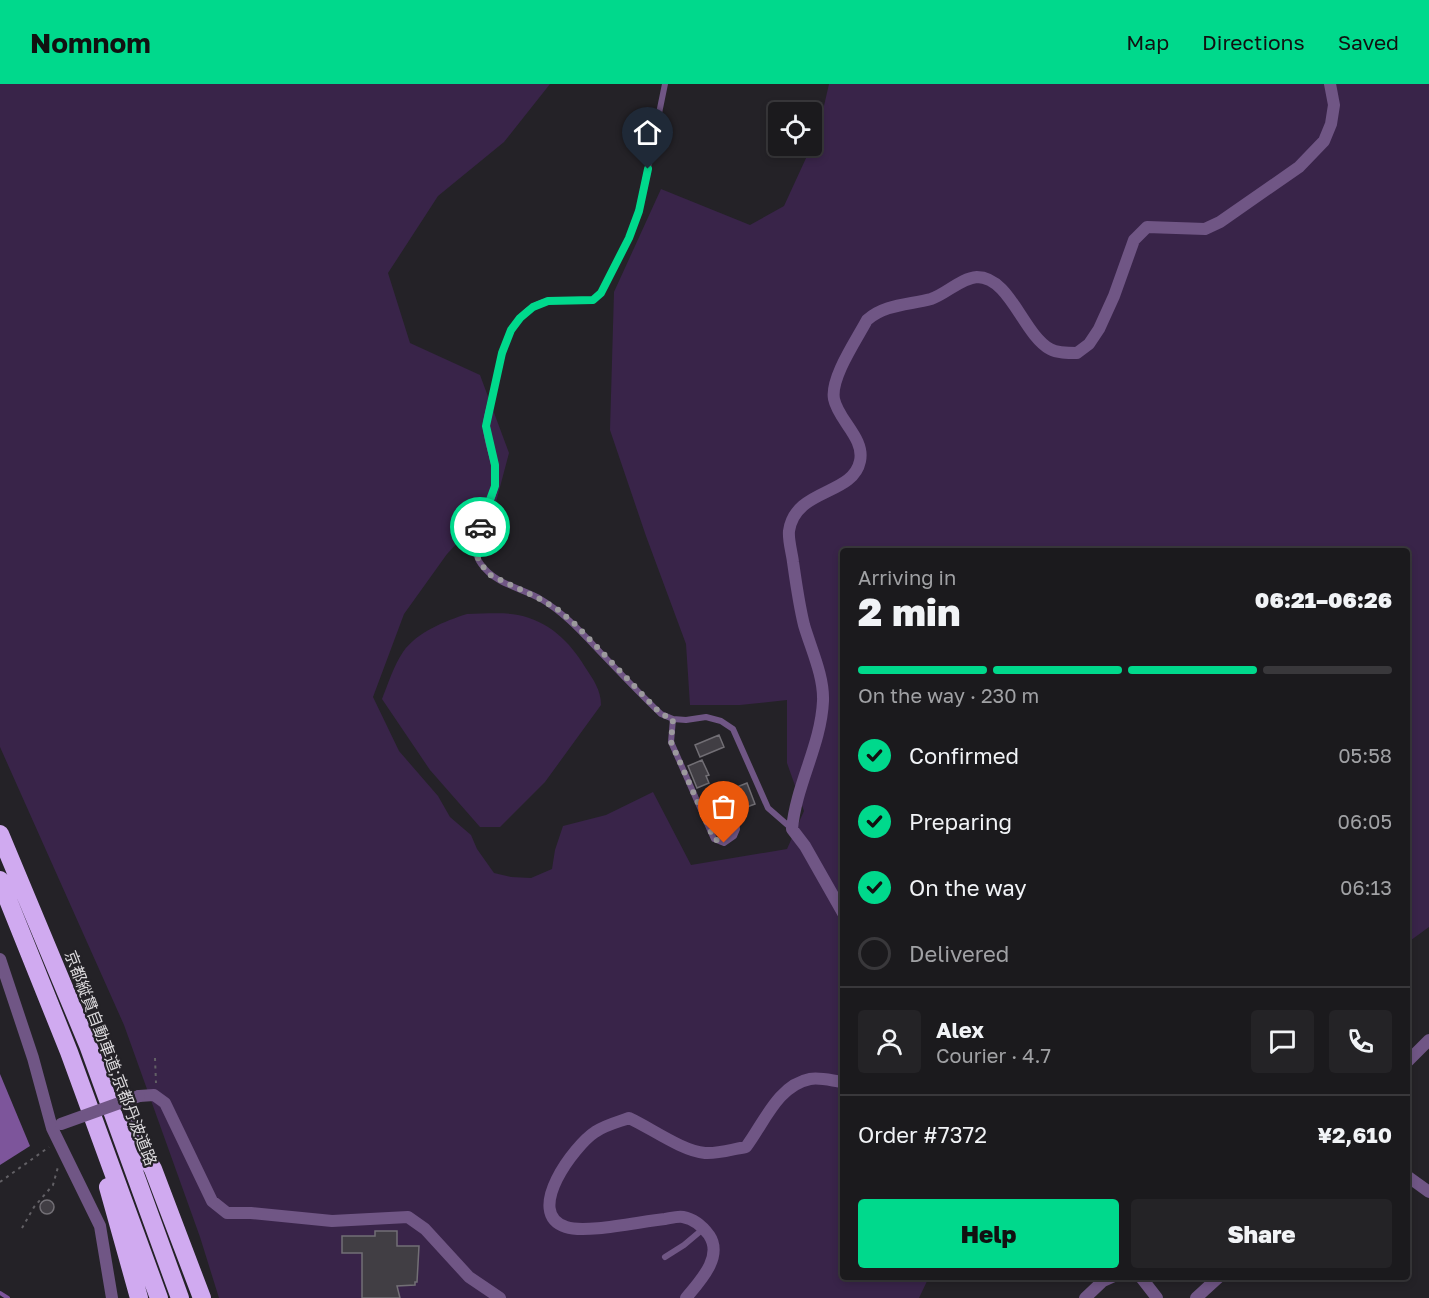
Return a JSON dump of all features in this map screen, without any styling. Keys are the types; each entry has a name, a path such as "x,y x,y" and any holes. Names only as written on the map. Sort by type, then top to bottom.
{"highway":[{"name":"京都縦貫自動車道;京都丹波道路","path":"0,834 100,1079 180,1298"},
{"path":"0,880 107,1150 159,1298"},
{"path":"23,934 107,1184 139,1298"},
{"path":"100,1079 153,1169 202,1298"}],"street":[{"path":"840,908 805,846 792,829 794,807 820,724 823,699 819,674 804,622 789,532 794,516 804,503 848,480 856,471 861,459 858,444 833,398 835,382 867,320 875,313 889,307 938,296 974,277 986,278 1009,298 1038,340 1051,350 1077,353 1089,344 1099,329 1114,296 1134,240 1147,227 1205,229 1220,222 1299,167 1324,141 1331,124 1334,105 1330,84"},
{"path":"0,959 56,1126 57,1140 100,1226 112,1298"},
{"path":"1410,1059 1429,1040"},
{"path":"686,1298 704,1278 714,1255 712,1239 704,1228 683,1217 617,1226 565,1227 553,1218 548,1204 550,1191 571,1159 594,1132 629,1118 687,1149 706,1153 746,1147 776,1102 795,1083 812,1079 840,1082"},
{"path":"56,1126 140,1095 154,1095 165,1103 212,1201 227,1213 332,1221 408,1218 425,1229 469,1277 500,1298"},
{"path":"1410,1178 1429,1192"},
{"path":"1085,1298 1105,1280"},
{"path":"1143,1280 1157,1298"},
{"path":"1196,1298 1216,1280"}],"lane":[{"path":"665,84 639,211 629,238 601,293 593,300 548,301 533,307 511,330 502,353 486,426 495,465 495,486 478,532 475,551 480,563 490,575 538,598 576,625 661,714 673,719 686,720 706,717 721,721 733,729 768,808 792,829"},
{"path":"673,719 671,742 714,839 724,843 734,836 737,830 736,821"},
{"path":"665,1257 704,1228"}],"path":[{"path":"155,1058 156,1086"},
{"path":"0,1182 57,1140"},
{"path":"22,1228 52,1185"}],"shaded area":[{"path":"0,84 550,84 504,142 438,196 388,273 410,343 480,375 509,453 496,502 447,554 404,614 373,697 399,751 438,796 450,817 471,835 477,849 494,873 531,878 552,869 555,850 563,826 606,815 653,792 691,865 787,849 804,811 787,763 787,700 740,705 690,705 686,644 610,430 614,292 661,189 750,225 784,206 807,156 822,156 822,115 829,84 1429,84 1429,927 1410,941 1410,548 840,548 840,1280 928,1280 919,1298 219,1298 200,1237 124,1025 0,747"},
{"path":"467,614 518,615 549,627 573,649 596,685 601,700 601,705 545,782 500,827 480,827 430,770 382,699 397,663 409,645 432,628"},
{"path":"0,1074 30,1146 0,1165"}],"building":[{"path":"719,735 724,747 700,757 695,745"},
{"path":"702,760 709,775 706,776 709,783 697,788 688,766"},
{"path":"747,783 755,804 736,811 727,791"},
{"path":"44,1200 50,1200 54,1207 50,1214 44,1214 40,1210 40,1204"},
{"path":"375,1231 397,1231 397,1246 419,1246 417,1282 415,1285 397,1286 400,1298 362,1298 362,1253 342,1253 342,1236 375,1236"}],"waterway":[{"path":"0,1293 8,1298"}],"way so far":[{"path":"480,527 475,551 480,563 490,575 557,609 576,625 644,698 661,714 673,719 671,742 714,839 724,843"}],"route":[{"path":"480,527 495,486 495,465 486,426 502,353 511,330 533,307 548,301 593,300 601,293 629,238 639,211 648,169"}]}
